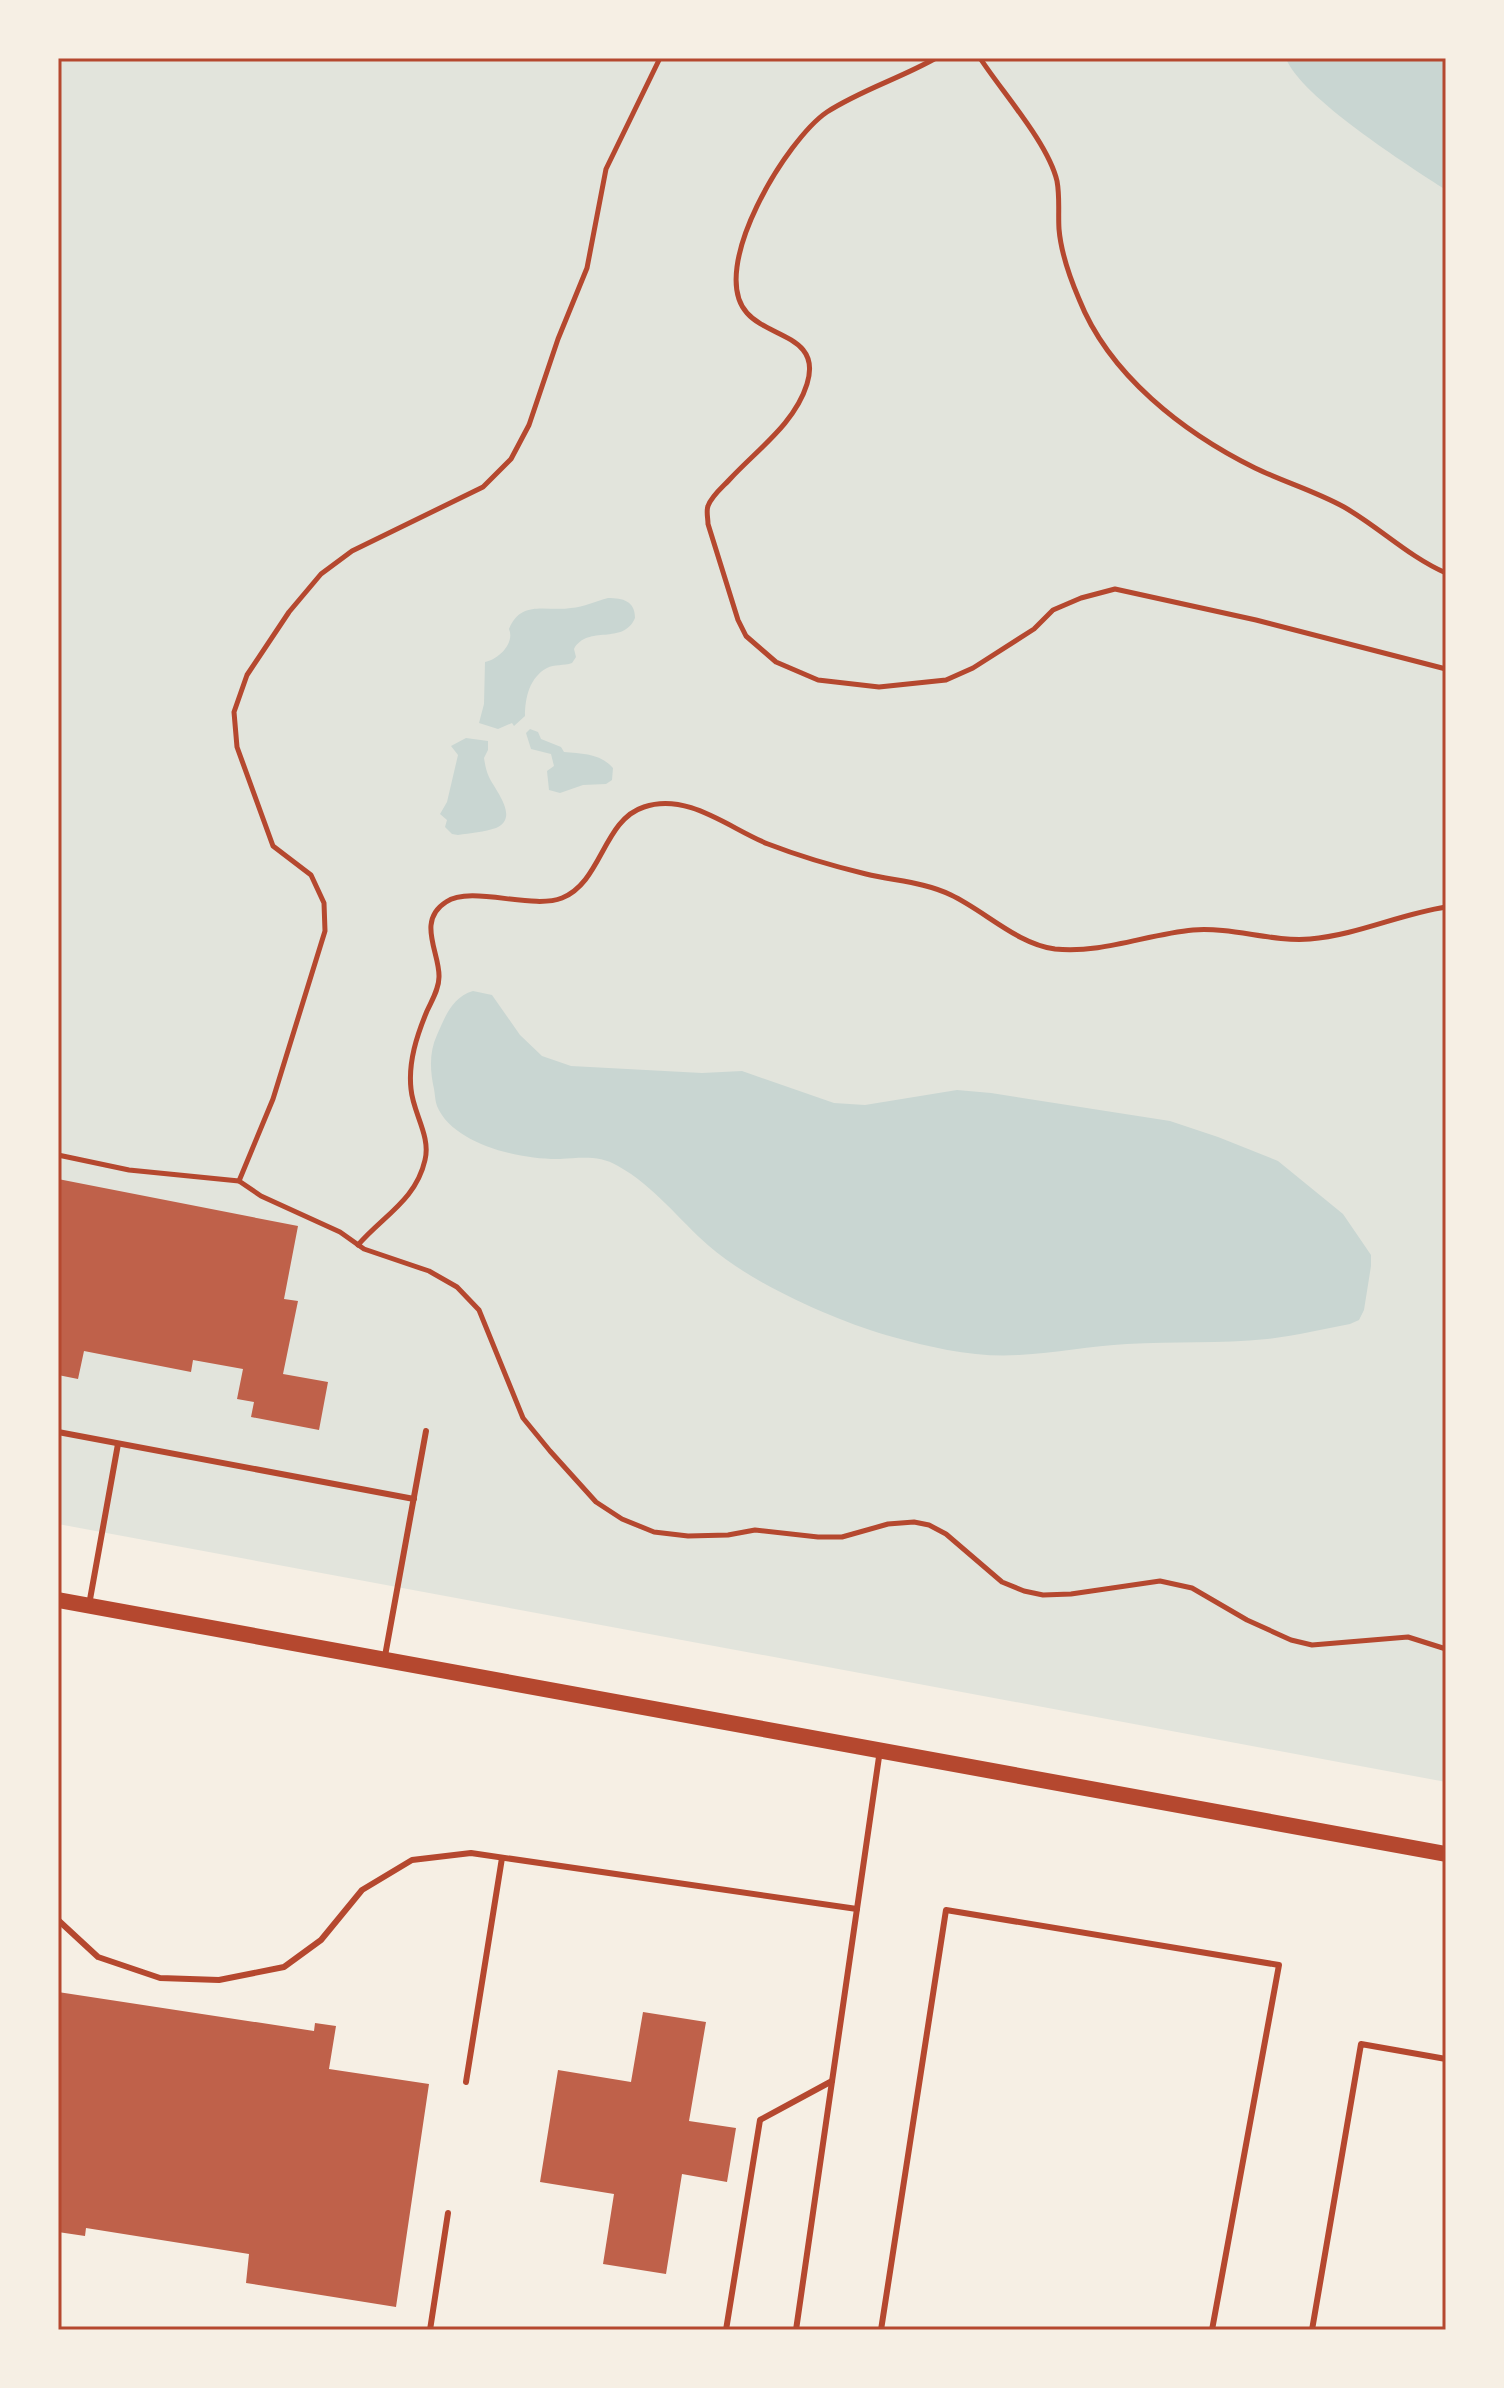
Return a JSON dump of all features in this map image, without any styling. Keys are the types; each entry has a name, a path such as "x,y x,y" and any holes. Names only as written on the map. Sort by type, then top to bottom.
{"main road":[{"path":"58,1600 1446,1854"}],"lane":[{"path":"385,1660 426,1431"},
{"path":"58,1432 414,1499"},
{"path":"89,1606 118,1444"},
{"path":"796,2330 880,1750"},
{"path":"58,1920 98,1957 160,1978 219,1980 284,1967 321,1940 362,1890 412,1860 471,1853 857,1909"},
{"path":"466,2082 502,1858"},
{"path":"881,2330 946,1910 1279,1965 1212,2330"},
{"path":"1312,2330 1361,2044 1446,2059"},
{"path":"726,2330 760,2120 832,2081"},
{"path":"430,2330 448,2213"}],"path":[{"path":"239,1181 273,1099 325,931 324,903 311,875 273,846 237,747 234,712 247,675 289,612 321,574 352,551 483,487 511,459 529,425 558,339 587,268 606,169 660,58"},
{"path":"936,58 914,72 828,112 809,127 799,138 761,201 739,250 735,283 744,311 802,347 810,372 800,402 787,421 707,507 708,524 738,620 746,636 776,662 818,680 879,687 946,680 973,668 1034,629 1053,610 1115,589 1256,620 1446,669"},
{"path":"980,58 1049,159 1057,180 1063,256 1079,300 1104,344 1137,385 1179,421 1221,449 1257,469 1341,505 1418,558 1446,573"},
{"path":"358,1245 410,1196 426,1159 427,1147 415,1111 411,1076 420,1029 438,986 440,971 430,933 436,914 446,901 463,897 544,901 566,896 586,879 623,821 645,806 682,806 725,822 767,844 869,875 921,884 950,895 1012,932 1055,949 1106,946 1193,930 1288,939 1313,938 1446,907"},
{"path":"58,1155 129,1170 239,1181 261,1196 340,1232 358,1245 429,1271 457,1287 479,1310 523,1418 596,1502 622,1519 654,1532 688,1536 728,1535 755,1530 842,1537 888,1524 914,1522 929,1525 946,1534 1002,1582 1024,1591 1043,1595 1071,1594 1160,1581 1192,1588 1247,1620 1291,1640 1312,1645 1408,1637 1446,1649"}],"shaded area":[{"path":"58,58 1446,58 1446,1782 58,1524"},
{"path":"1286,58 1446,58 1446,190 1333,110 1295,74"},
{"path":"608,598 630,604 635,618 630,626 614,634 580,642 574,649 576,657 572,663 541,672 530,688 525,716 514,726 512,723 498,729 479,723 484,704 485,662 496,658 508,645 509,629 520,614 536,609 576,607"},
{"path":"530,729 538,732 541,739 561,747 564,752 602,759 613,768 612,780 606,784 583,785 560,793 549,790 547,771 554,766 551,754 531,749 526,733"},
{"path":"466,738 488,741 484,758 486,768 504,804 506,818 496,828 458,835 445,827 447,820 440,814 447,802 458,755 451,746"},
{"path":"473,991 492,995 520,1035 542,1056 571,1066 702,1073 742,1071 834,1103 865,1105 957,1090 991,1093 1170,1121 1218,1137 1278,1161 1343,1214 1371,1255 1364,1310 1359,1320 1350,1324 1277,1338 1127,1344 1003,1356 939,1348 847,1322 772,1288 727,1260 643,1183 611,1162 590,1158 544,1159 509,1153 473,1140 445,1120 437,1106 432,1075 434,1041 450,1008"}],"building":[{"path":"58,1179 298,1226 284,1299 298,1301 283,1374 328,1382 319,1430 251,1417 254,1402 237,1399 243,1369 193,1360 191,1372 84,1351 78,1379 58,1375"},
{"path":"58,1992 314,2031 315,2023 336,2026 329,2069 429,2084 396,2307 246,2283 249,2254 86,2228 85,2236 58,2232"},
{"path":"643,2012 706,2022 689,2121 736,2128 727,2182 682,2174 666,2274 603,2264 614,2194 540,2182 558,2070 631,2082"}]}
